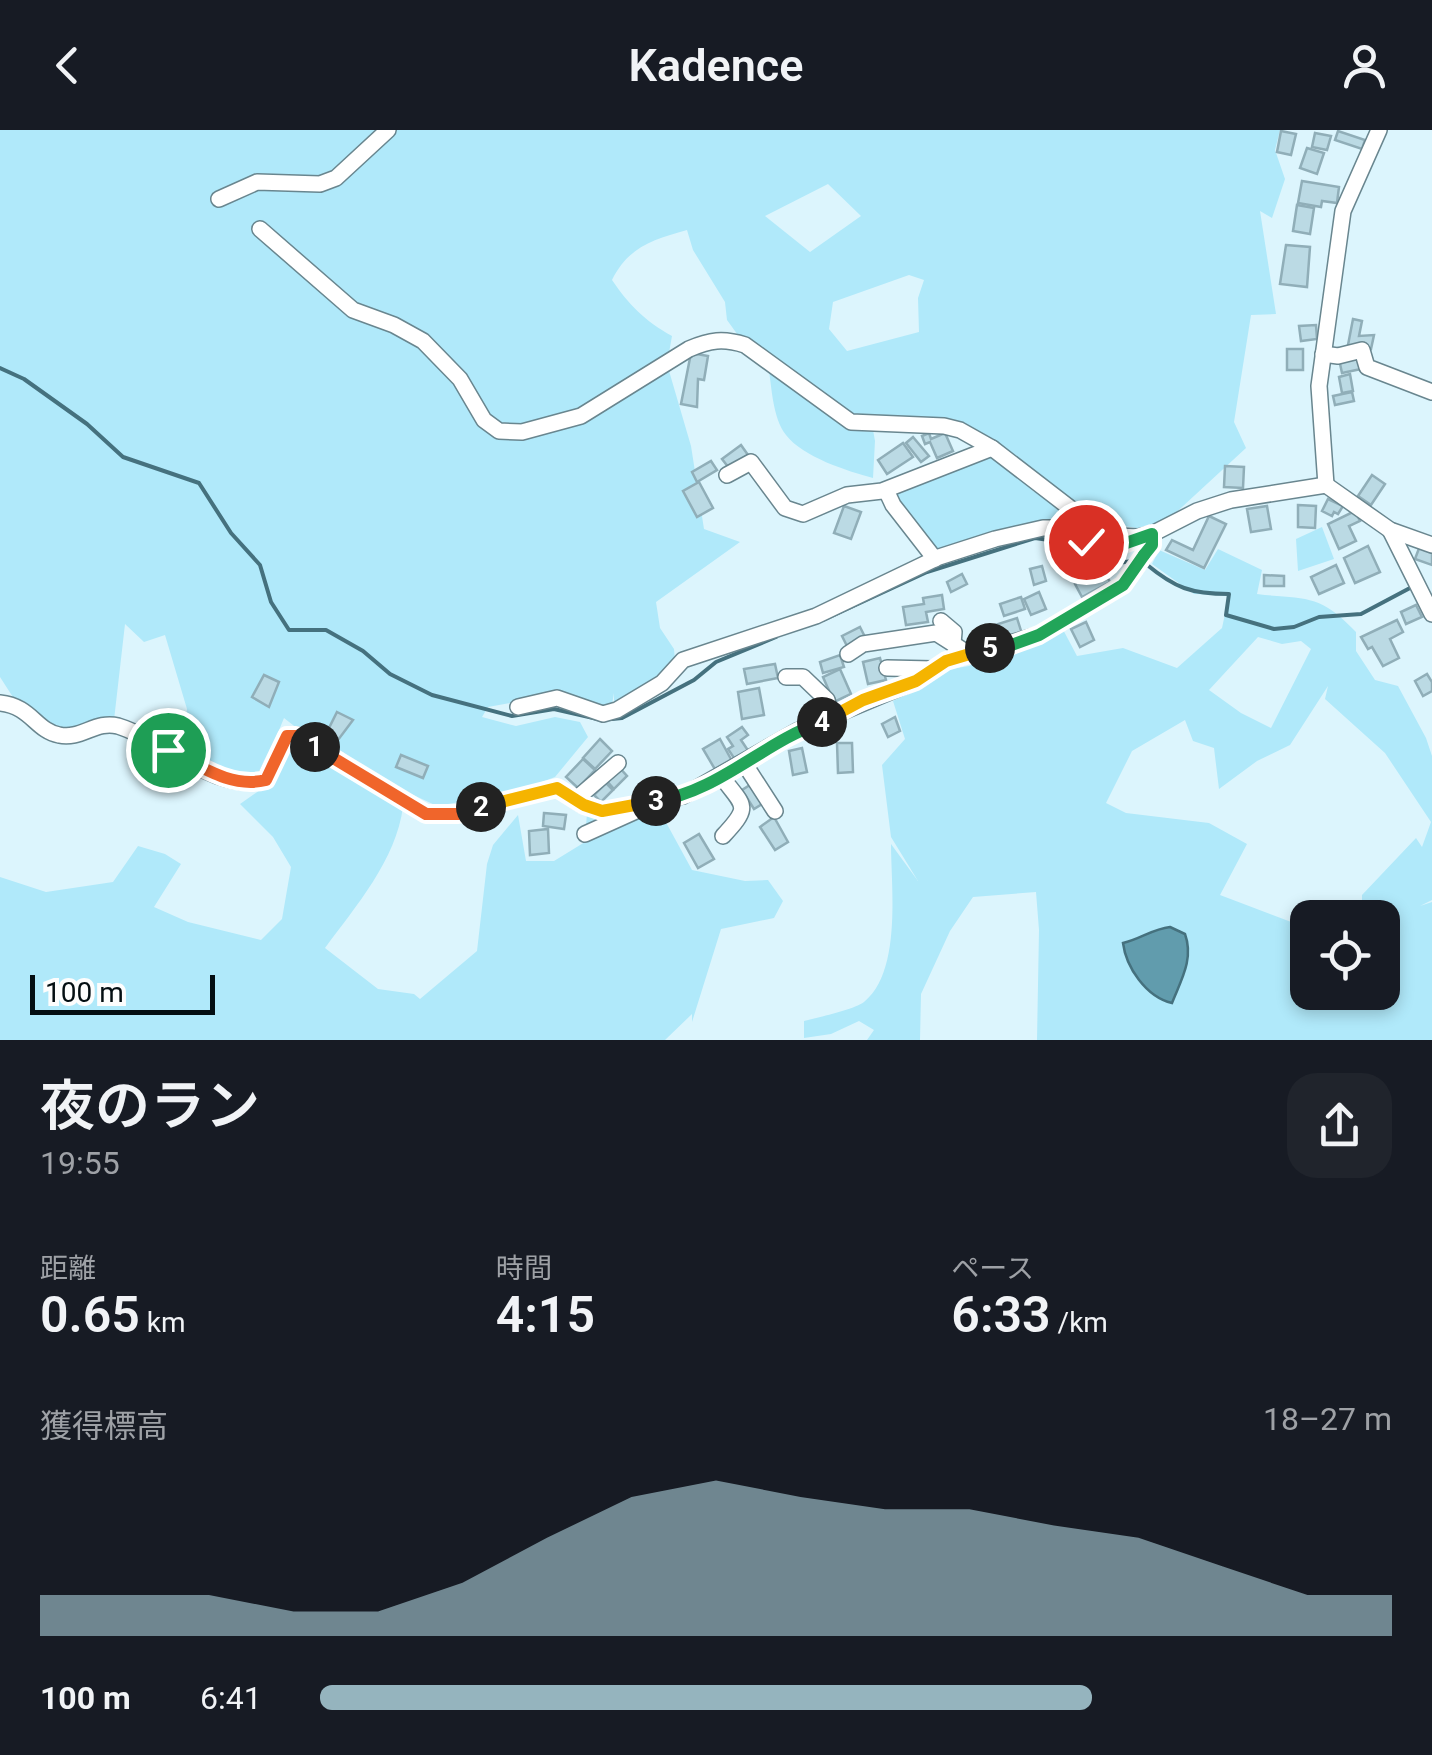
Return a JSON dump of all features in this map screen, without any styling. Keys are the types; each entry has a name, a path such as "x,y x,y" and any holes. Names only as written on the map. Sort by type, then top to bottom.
{"street":[{"path":"218,199 257,182 320,184 336,178 388,130"},
{"path":"1326,485 1319,386 1343,211 1378,130"},
{"path":"260,228 353,310 394,325 422,341 460,379 484,420 499,430 522,432 582,416 689,350 706,341 726,339 745,345 851,422 960,430 992,448 1092,525 1118,536 1146,535"},
{"path":"1323,354 1338,356 1362,350 1368,367 1432,392"},
{"path":"728,475 752,462 785,508 802,514 847,495 886,490 992,448"},
{"path":"518,706 557,698 603,714 617,710 662,683 683,660 816,616 935,559 995,538 1042,528 1062,528 1106,550 1210,506 1326,485 1390,530 1432,545"},
{"path":"886,490 935,559"},
{"path":"1390,530 1432,614"},
{"path":"0,703 18,705 57,736 76,735 104,723 122,727 247,785 266,780 287,736 296,736 426,814 458,814 557,788 602,811 683,796 797,730 916,681 946,661 1039,635 1123,585 1152,545 1146,535"},
{"path":"941,621 954,632 953,644"},
{"path":"848,654 863,644 936,633 969,654"},
{"path":"887,668 933,669"},
{"path":"786,678 803,677 826,700 832,718"},
{"path":"576,799 618,763"},
{"path":"744,763 775,811"},
{"path":"722,776 742,806 742,816 723,836"},
{"path":"585,834 659,801"}],"shaded area":[{"path":"0,130 1280,130 1275,150 1285,179 1272,218 1260,211 1276,314 1251,315 1234,422 1246,448 1156,531 1092,521 982,436 872,424 873,478 803,450 781,428 768,365 745,345 727,320 725,302 693,250 687,230 634,252 612,280 638,312 672,336 667,364 691,446 704,529 740,542 656,602 660,628 674,649 675,660 663,679 614,708 614,693 611,710 558,694 488,707 482,717 516,726 555,717 580,722 588,737 555,777 515,792 437,806 381,780 343,752 284,718 262,772 231,772 184,742 187,709 165,635 144,642 125,624 114,720 76,735 43,727 18,705 0,677","holes":["828,184 861,216 810,252 765,216","909,275 924,280 918,298 919,332 847,351 829,329 833,302"]},
{"path":"988,452 1033,491 1124,542 1096,547 1062,524 938,550 895,499 901,486"},
{"path":"1322,527 1334,559 1298,571 1296,539"},
{"path":"1218,549 1262,570 1257,594 1311,600 1331,610 1356,632 1356,651 1375,680 1398,686 1432,756 1432,900 1420,906 1432,902 1432,1040 1037,1040 1036,892 973,897 950,931 921,994 920,1040 867,1040 874,1030 859,1021 831,1034 804,1038 804,1021 864,1002 876,988 884,970 892,928 891,844 918,881 891,837 882,765 905,739 893,701 951,669 969,666 1059,622 1077,656 1123,648 1177,668 1222,628 1229,595 1194,594 1152,564 1159,550 1205,570","holes":["1258,637 1282,644 1301,641 1311,649 1271,728 1209,690","1328,686 1325,699 1385,753 1431,822 1422,847 1416,838 1362,895 1362,900 1400,900 1400,1010 1290,1010 1290,922 1220,895 1247,844 1209,823 1126,813 1106,803 1132,751 1185,720 1193,741 1214,748 1219,789 1257,761 1290,745"]},
{"path":"293,743 403,807 383,864 325,948 378,989 414,994 420,999 477,951 487,864 493,845 518,815 526,861 554,861 585,842 587,812 656,804 692,870 745,881 768,880 783,901 774,918 721,929 692,1022 692,1014 665,1040 0,1040 0,877 46,892 113,882 138,846 165,854 181,864 154,907 188,922 261,940 282,919 291,867 273,837 240,804 273,781 285,750"},
{"path":"1170,927 1185,934 1188,952 1172,1003 1139,980 1123,943"}],"building":[{"path":"1281,131 1296,134 1291,155 1277,152"},
{"path":"1338,131 1365,140 1362,149 1335,140"},
{"path":"1315,133 1331,136 1327,150 1312,147"},
{"path":"1307,148 1324,153 1317,174 1300,168"},
{"path":"1302,181 1339,187 1337,203 1322,201 1321,207 1298,203"},
{"path":"1297,205 1314,208 1310,234 1293,231"},
{"path":"1286,245 1310,247 1307,287 1280,284"},
{"path":"1353,319 1362,321 1359,336 1374,335 1371,349 1348,345"},
{"path":"1316,325 1317,339 1301,341 1299,326"},
{"path":"1287,349 1303,349 1303,370 1287,370"},
{"path":"691,353 708,356 704,380 698,379 697,407 681,404"},
{"path":"1358,355 1361,369 1342,373 1339,359"},
{"path":"1350,374 1353,391 1342,393 1339,377"},
{"path":"1352,392 1354,401 1335,405 1333,396"},
{"path":"929,433 931,439 945,433 953,451 937,458 930,442 925,444 922,436"},
{"path":"913,437 929,456 921,462 906,443"},
{"path":"903,443 913,457 887,474 878,460"},
{"path":"741,445 748,455 729,468 722,459"},
{"path":"711,461 717,470 697,482 692,472"},
{"path":"1225,466 1244,467 1243,488 1224,487"},
{"path":"1372,475 1385,484 1371,505 1358,496"},
{"path":"699,482 713,508 697,517 683,491"},
{"path":"1328,499 1343,506 1338,514 1334,512 1332,516 1322,511"},
{"path":"1298,505 1316,506 1315,528 1298,527"},
{"path":"844,506 861,512 851,539 834,533"},
{"path":"1267,506 1271,529 1251,532 1247,509"},
{"path":"1355,511 1360,521 1349,526 1356,541 1339,549 1328,524"},
{"path":"1209,516 1226,524 1204,568 1166,550 1172,540 1193,550"},
{"path":"1421,543 1432,548 1432,565 1415,559"},
{"path":"1368,546 1380,572 1355,583 1344,558"},
{"path":"1336,565 1344,583 1319,594 1311,577"},
{"path":"1042,566 1046,581 1034,585 1030,569"},
{"path":"1102,568 1110,582 1082,597 1075,584"},
{"path":"962,574 967,584 951,592 947,582"},
{"path":"1264,575 1284,576 1284,586 1264,586"},
{"path":"1039,592 1046,609 1031,615 1024,599"},
{"path":"942,595 944,609 926,612 928,622 906,625 903,607 924,604 923,598"},
{"path":"1021,597 1025,609 1004,616 1000,604"},
{"path":"1416,605 1422,617 1406,624 1401,612"},
{"path":"1017,618 1022,634 1001,641 995,625"},
{"path":"1397,620 1403,632 1390,639 1399,658 1383,666 1361,637"},
{"path":"1086,622 1094,640 1080,647 1071,629"},
{"path":"860,627 865,637 847,646 842,636"},
{"path":"840,655 844,667 823,673 820,662"},
{"path":"880,658 886,680 868,684 863,662"},
{"path":"775,664 778,678 747,684 744,669"},
{"path":"840,669 851,694 834,702 823,677"},
{"path":"1427,674 1432,691 1423,696 1415,681"},
{"path":"264,675 279,682 269,707 252,697"},
{"path":"759,688 764,715 742,719 738,692"},
{"path":"337,712 353,720 338,740 326,734"},
{"path":"895,717 900,731 888,737 882,724"},
{"path":"742,727 748,735 741,740 751,755 738,764 728,749 733,746 727,737"},
{"path":"600,739 612,751 595,769 583,758"},
{"path":"720,739 732,761 716,771 703,749"},
{"path":"837,743 852,743 853,772 838,773"},
{"path":"802,748 807,772 793,775 789,751"},
{"path":"401,755 428,766 423,778 396,767"},
{"path":"583,759 595,770 578,788 566,777"},
{"path":"619,767 627,776 614,789 606,780"},
{"path":"606,783 613,790 601,802 594,795"},
{"path":"750,785 762,804 754,809 742,790"},
{"path":"544,813 566,815 564,829 543,826"},
{"path":"774,817 788,842 775,850 760,827"},
{"path":"548,829 549,853 530,855 529,831"},
{"path":"699,834 714,859 698,868 684,843"}],"waterway":[{"path":"0,368 24,379 87,424 123,457 199,483 231,533 260,565 271,602 289,630 326,630 363,651 390,674 432,695 512,716 554,709 602,720"},
{"path":"823,620 927,572 1035,538 1056,541 1111,564 1132,561"},
{"path":"1146,564 1184,588 1229,594 1226,615 1274,629 1294,627 1319,617 1361,614 1410,588"},
{"path":"612,719 622,718 694,680 716,662 776,637"}],"route":[{"path":"168,750 247,785 266,780 277,750 287,736 296,736 426,814 458,814 537,790 557,788 602,811 683,796 797,730 916,681 946,661 1039,635 1123,585 1152,545 1152,534 1106,550 1086,542"}]}
